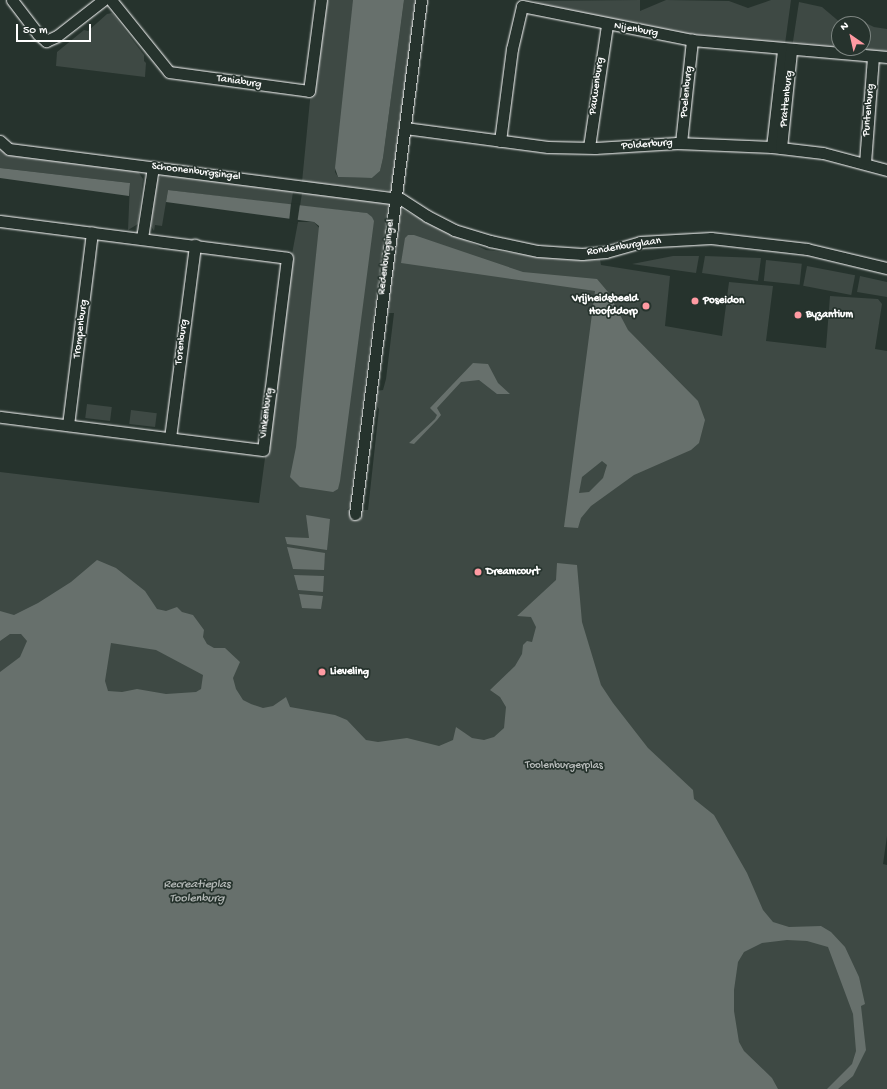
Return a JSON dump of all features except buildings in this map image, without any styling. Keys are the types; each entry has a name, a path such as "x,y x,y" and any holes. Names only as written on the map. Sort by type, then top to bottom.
{"street":[{"path":"12,0 38,34 46,41 57,36 103,0"},
{"name":"Taniaburg","path":"111,0 169,72 309,91 321,0"},
{"name":"Redenburgsingel","path":"355,514 394,198 405,128 421,0"},
{"name":"Nijenburg","path":"500,140 512,49 522,6 607,25 692,40 787,50 887,57"},
{"name":"Pauwenburg","path":"589,148 607,25"},
{"name":"Poelenburg","path":"681,143 692,40"},
{"name":"Prattenburg","path":"777,148 787,50"},
{"name":"Puntenburg","path":"864,163 873,56"},
{"name":"Polderburg","path":"405,128 548,147 589,148 681,143 777,148 823,153 887,170"},
{"name":"Schoonenburgsingel","path":"0,141 9,149 394,198"},
{"path":"142,238 153,167"},
{"name":"Rondenburglaan","path":"394,198 401,199 427,216 454,230 490,241 538,251 582,254 606,252 640,242 711,238 807,249 887,268"},
{"name":"Vinkenburg","path":"0,221 142,238 287,258 263,450 0,417"},
{"name":"Trompenburg","path":"68,425 92,232"},
{"name":"Torenburg","path":"170,438 195,245"}],"green space":[{"path":"326,0 369,0 335,172 338,177 372,178 380,171 383,158 404,0 415,0 394,191 302,182 310,100"},
{"path":"640,0 640,11 666,0 729,1 748,8 771,0 791,0 785,44 643,29 551,8 533,1"},
{"path":"799,2 822,7 833,16 831,16 831,50 792,48"},
{"path":"112,13 144,55 144,61 146,63 145,77 56,66 57,52 84,30 88,31 107,14"},
{"path":"871,26 887,29 887,53 871,52"},
{"path":"0,147 3,151 137,170 143,179 138,224 128,230 130,183 0,168"},
{"path":"164,173 293,192 291,205 168,190 162,226 155,225 154,231 151,226 156,181"},
{"name":"Toolenburgerplas","path":"302,193 382,201 388,204 351,494 355,494 354,503 347,510 368,510 379,409 374,402 376,391 383,390 386,379 394,313 386,313 399,208 486,250 564,259 600,259 601,265 670,276 665,326 722,336 729,282 773,286 766,341 826,348 830,296 878,299 882,304 875,349 887,351 887,836 883,864 887,865 887,1089 0,1089 0,472 259,503 292,254 298,222 314,222 333,244 300,412 366,213 300,206"},
{"path":"673,256 699,256 696,273 632,264"},
{"path":"705,256 761,258 758,281 702,273"},
{"path":"766,260 802,264 800,285 764,281"},
{"path":"807,266 855,275 851,295 803,286"},
{"path":"860,276 887,282 887,297 857,292"},
{"path":"87,404 112,407 110,421 85,418"},
{"path":"131,410 157,413 155,427 129,424"}],"water":[{"path":"353,0 404,0 383,158 380,171 372,178 338,177 335,168"},
{"path":"0,168 130,183 129,196 0,178"},
{"path":"168,190 367,213 372,217 374,221 340,481 338,489 333,492 300,487 290,477 296,447 319,226 314,222 166,202"},
{"path":"408,235 414,235 523,272 597,279 608,292 628,330 698,401 705,420 699,443 691,450 634,475 591,506 581,518 578,528 564,527 595,291 401,263 405,238","holes":["602,461 607,465 603,478 589,492 579,493 582,477"]},
{"path":"473,363 488,364 498,383 510,394 497,394 479,380 461,382 437,408 441,415 437,420 414,444 409,443 435,419 437,415 430,408"},
{"path":"306,515 330,519 327,550 287,544 285,537 309,538"},
{"path":"287,547 325,553 324,570 293,569"},
{"name":"Recreatieplas Toolenburg","path":"97,560 116,568 145,591 157,609 166,611 177,607 182,612 193,615 204,630 203,637 207,644 214,648 225,648 240,662 233,678 236,689 243,700 251,704 263,708 273,706 286,697 290,707 335,715 347,720 366,740 378,742 407,738 439,746 453,740 456,727 472,738 484,740 494,737 504,728 506,707 500,697 490,690 515,666 522,654 523,645 527,641 532,642 536,627 531,617 517,616 556,580 557,563 577,565 582,622 601,685 613,703 648,748 693,790 694,799 714,815 747,873 763,910 773,922 789,927 821,926 831,932 845,947 859,977 865,1004 861,1006 866,1050 853,1076 838,1089 827,1089 852,1064 856,1051 853,1014 828,947 807,941 787,940 762,943 744,952 738,962 734,990 734,1011 739,1042 744,1051 772,1078 778,1089 0,1089 0,672 20,657 27,641 21,634 10,634 0,641 0,611 14,615 38,603 71,582","holes":["111,643 156,650 203,675 201,689 196,692 166,694 137,689 122,692 108,691 105,681"]},
{"path":"294,575 324,576 323,592 298,590"},
{"path":"299,594 323,596 321,609 302,608"}],"pier":[{"path":"291,203 300,204 297,224 289,222"}],"place":[{"name":"Poseidon","path":"695,301"},
{"name":"Vrijheidsbeeld Hoofddorp","path":"646,306"},
{"name":"Byzantium","path":"798,315"},
{"name":"Dreamcourt","path":"478,572"},
{"name":"Lieveling","path":"322,672"}]}
